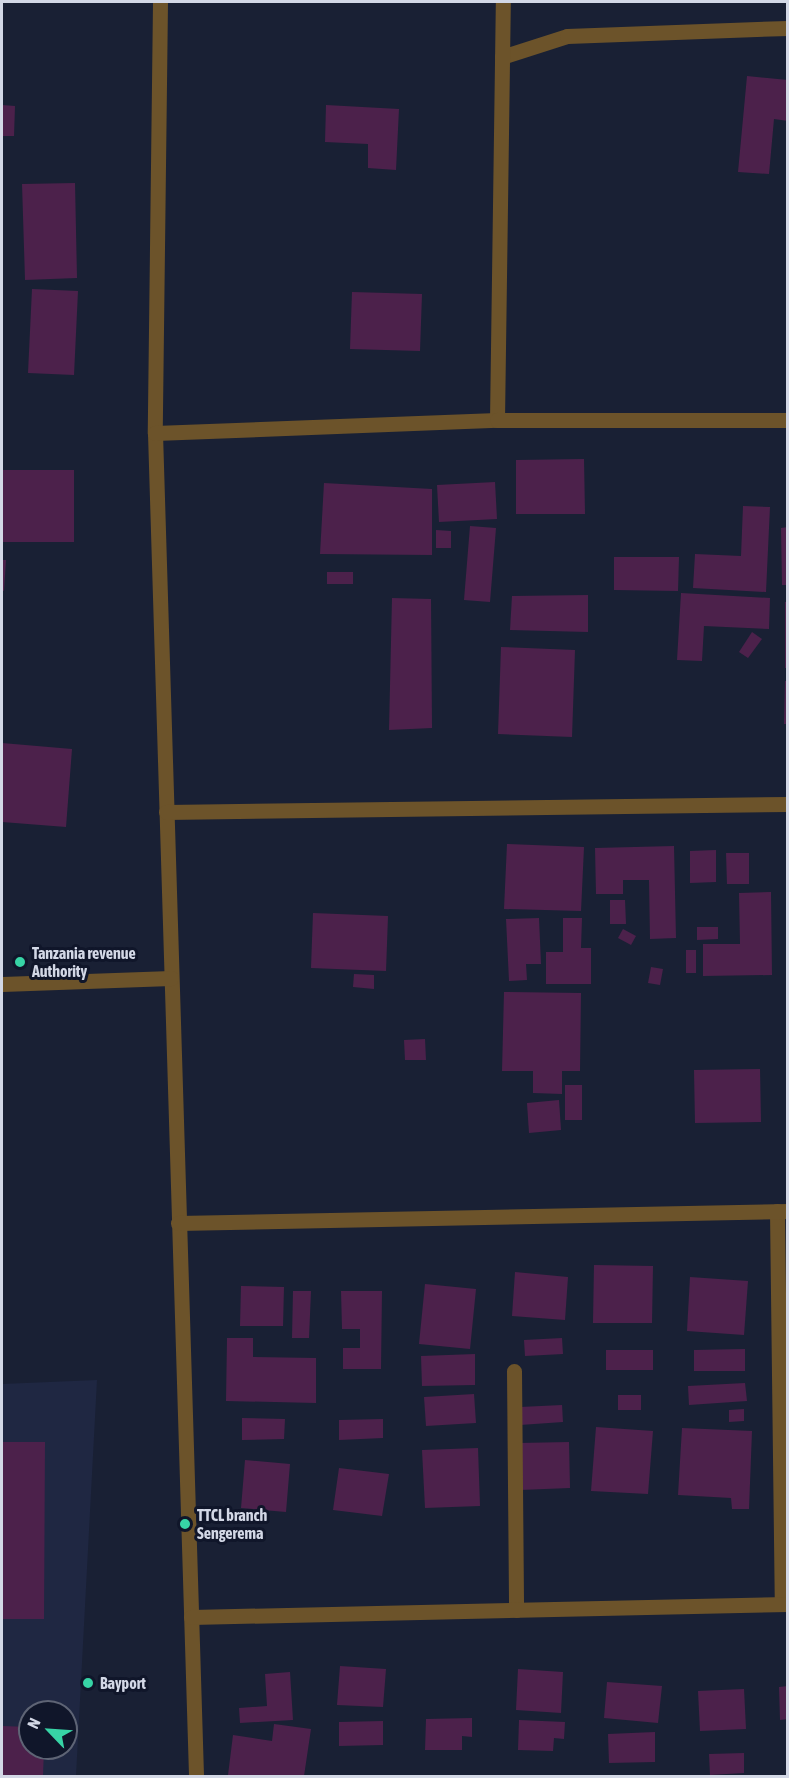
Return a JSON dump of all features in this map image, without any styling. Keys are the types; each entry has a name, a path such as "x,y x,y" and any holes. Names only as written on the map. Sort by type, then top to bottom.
{"street":[{"path":"160,2 155,433 196,1776"},
{"path":"497,420 503,2"},
{"path":"502,57 567,36 788,28"},
{"path":"155,433 497,420 788,420"},
{"path":"166,812 788,804"},
{"path":"2,984 171,978"},
{"path":"178,1223 782,1211 785,1604 191,1617"},
{"path":"514,1371 516,1610"}],"shaded area":[{"path":"97,1380 78,1738 78,1700 18,1700 18,1760 77,1760 76,1776 2,1776 2,1384"}],"building":[{"path":"747,76 788,80 788,121 774,119 769,174 738,172"},
{"path":"2,105 15,106 14,136 2,136"},
{"path":"326,105 399,109 396,170 368,168 368,144 325,142"},
{"path":"75,183 77,278 25,280 22,184"},
{"path":"32,289 78,291 74,375 28,373"},
{"path":"352,292 422,294 420,351 350,349"},
{"path":"584,459 585,514 516,514 516,460"},
{"path":"2,470 74,470 74,542 2,542"},
{"path":"495,482 497,519 439,522 437,485"},
{"path":"324,483 432,489 432,555 320,554"},
{"path":"743,506 770,507 766,592 693,588 695,554 741,556"},
{"path":"470,526 496,528 490,602 464,600"},
{"path":"788,527 788,585 782,585 781,528"},
{"path":"436,530 451,531 451,548 436,548"},
{"path":"614,557 679,557 678,591 614,590"},
{"path":"2,560 6,560 4,591 2,590"},
{"path":"327,572 353,572 353,584 327,584"},
{"path":"681,593 770,598 769,629 704,626 702,661 677,660"},
{"path":"588,595 588,632 510,630 512,596"},
{"path":"392,598 431,599 432,728 389,730"},
{"path":"785,602 788,602 788,668 785,668"},
{"path":"752,632 762,639 748,658 739,652"},
{"path":"501,647 575,650 572,737 498,734"},
{"path":"785,681 788,681 788,724 784,724"},
{"path":"2,743 72,749 66,827 2,822"},
{"path":"507,844 584,847 581,911 504,909"},
{"path":"674,846 676,938 650,939 649,880 623,880 623,894 596,894 595,848"},
{"path":"716,850 716,882 690,883 690,851"},
{"path":"726,853 749,853 749,884 727,884"},
{"path":"771,892 772,975 703,976 703,944 740,944 739,893"},
{"path":"610,900 625,900 626,924 610,924"},
{"path":"313,913 388,916 386,971 311,968"},
{"path":"539,918 541,964 526,964 527,980 509,981 506,919"},
{"path":"563,918 582,918 581,948 591,948 591,984 546,984 546,952 563,952"},
{"path":"697,927 718,927 718,939 697,940"},
{"path":"623,929 636,936 631,945 618,938"},
{"path":"686,950 696,950 696,973 686,973"},
{"path":"651,967 663,969 660,985 648,983"},
{"path":"354,974 374,975 374,989 353,987"},
{"path":"504,992 581,993 580,1071 562,1071 562,1094 533,1093 533,1071 502,1071"},
{"path":"425,1039 426,1060 405,1060 404,1040"},
{"path":"760,1069 761,1122 695,1123 694,1070"},
{"path":"565,1085 582,1085 582,1120 565,1120"},
{"path":"559,1100 561,1130 529,1133 527,1103"},
{"path":"594,1265 653,1266 652,1323 593,1323"},
{"path":"515,1272 568,1277 565,1320 512,1316"},
{"path":"690,1277 748,1281 744,1335 687,1331"},
{"path":"425,1284 476,1289 470,1349 419,1344"},
{"path":"241,1286 284,1287 283,1326 240,1326"},
{"path":"293,1291 311,1291 309,1338 292,1338"},
{"path":"341,1291 382,1291 381,1369 343,1369 343,1348 360,1348 360,1329 342,1329"},
{"path":"227,1338 253,1338 253,1357 316,1358 316,1403 226,1401"},
{"path":"562,1338 563,1354 525,1356 524,1340"},
{"path":"745,1349 745,1371 694,1371 694,1350"},
{"path":"606,1350 653,1350 653,1370 606,1370"},
{"path":"475,1354 475,1385 422,1386 421,1356"},
{"path":"745,1383 747,1401 689,1405 688,1386"},
{"path":"474,1394 476,1423 426,1426 424,1397"},
{"path":"618,1395 641,1395 641,1410 618,1410"},
{"path":"562,1405 563,1422 520,1425 520,1407"},
{"path":"744,1409 744,1421 729,1422 729,1410"},
{"path":"242,1418 285,1419 284,1439 242,1440"},
{"path":"383,1419 383,1438 339,1440 339,1420"},
{"path":"596,1427 653,1431 648,1494 591,1491"},
{"path":"682,1428 752,1431 749,1509 732,1509 731,1498 678,1495"},
{"path":"2,1442 45,1442 44,1619 2,1619"},
{"path":"569,1442 570,1488 520,1490 519,1443"},
{"path":"478,1448 480,1506 425,1508 422,1450"},
{"path":"245,1460 290,1464 286,1512 241,1508"},
{"path":"339,1468 389,1474 382,1516 333,1510"},
{"path":"340,1666 386,1669 383,1707 337,1705"},
{"path":"518,1669 563,1672 561,1713 516,1710"},
{"path":"290,1672 293,1720 240,1723 239,1708 267,1706 265,1674"},
{"path":"607,1682 662,1686 658,1723 604,1718"},
{"path":"788,1686 788,1719 780,1720 779,1687"},
{"path":"744,1689 746,1729 700,1731 698,1691"},
{"path":"472,1718 472,1737 462,1736 462,1750 425,1750 426,1719"},
{"path":"519,1720 565,1722 564,1739 554,1738 553,1751 518,1750"},
{"path":"383,1721 383,1745 339,1746 339,1722"},
{"path":"274,1724 311,1729 304,1776 228,1775 233,1735 272,1741"},
{"path":"2,1726 18,1727 18,1760 44,1760 43,1776 2,1776"},
{"path":"655,1732 655,1762 609,1763 608,1734"},
{"path":"744,1753 744,1773 710,1775 709,1754"}],"place":[{"name":"Tanzania revenue Authority","path":"20,962"},
{"name":"TTCL branch Sengerema","path":"185,1524"},
{"name":"Bayport","path":"88,1683"}]}
